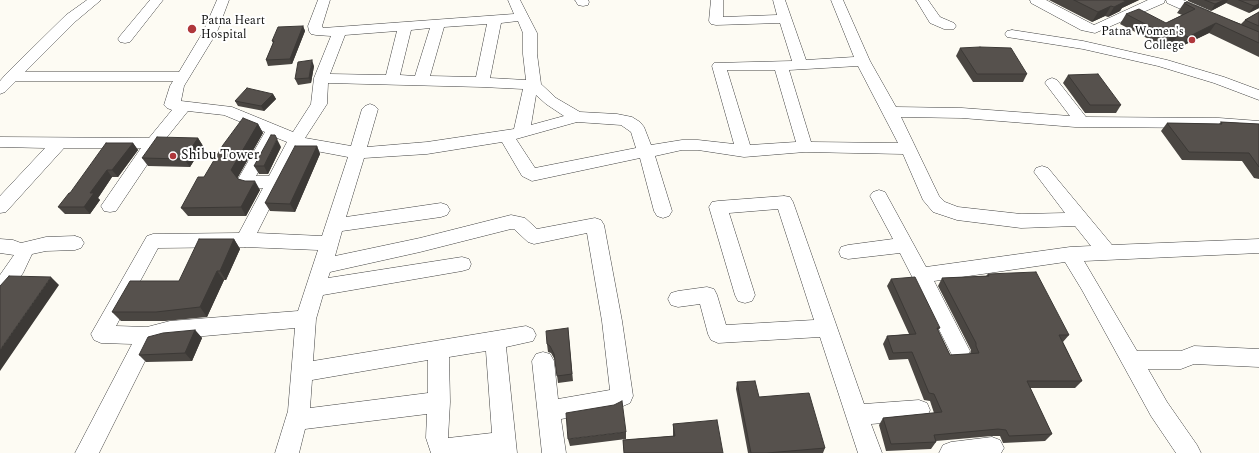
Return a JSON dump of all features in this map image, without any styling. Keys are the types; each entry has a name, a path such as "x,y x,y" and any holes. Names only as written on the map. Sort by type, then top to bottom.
{"street":[{"path":"0,89 71,18 94,0"},
{"path":"125,39 157,0"},
{"path":"223,0 210,32 177,86 172,105 228,110 303,143 357,153 427,148 513,134 577,117 618,119 626,121 638,131 646,152 663,211"},
{"path":"324,0 315,26 316,31 340,31 522,17"},
{"path":"514,0 530,33 530,54 533,85 513,134 528,172 532,175 682,145 698,145 744,151 805,147 908,149"},
{"path":"717,0 716,21 785,19"},
{"path":"779,0 800,65"},
{"path":"837,0 862,61 891,112 932,200 939,207 947,211 1021,221 1080,219"},
{"path":"922,0 935,20 949,26"},
{"path":"1036,0 1086,27 1095,29 1159,0"},
{"path":"1172,0 1216,20"},
{"path":"482,82 495,19"},
{"path":"421,81 438,23"},
{"path":"392,80 405,26"},
{"path":"245,240 296,140 319,104 321,78 340,31"},
{"path":"1012,34 1083,45 1168,65 1219,80 1259,95"},
{"path":"744,151 719,66 781,66 862,61"},
{"path":"781,66 805,147"},
{"path":"12,77 183,76"},
{"path":"321,78 482,82 533,85 551,101 577,117"},
{"path":"1052,84 1082,122"},
{"path":"110,206 154,143 184,106"},
{"path":"287,453 299,411 306,319 370,109"},
{"path":"891,112 955,113 1082,122 1219,123 1259,126"},
{"path":"274,130 246,179 250,182 274,182"},
{"path":"0,142 154,143"},
{"path":"0,208 60,142"},
{"path":"1042,172 1107,252"},
{"path":"879,196 960,351"},
{"path":"745,295 718,207 784,202 870,453"},
{"path":"335,225 441,210"},
{"path":"322,266 420,245 511,222 519,223 534,237 595,225 623,393 621,398 614,400 548,411"},
{"path":"306,319 170,330 147,336 101,334 153,241 245,240 330,243"},
{"path":"0,246 13,247 20,250 46,244 75,243"},
{"path":"848,252 905,245"},
{"path":"921,275 1070,254 1259,246"},
{"path":"0,290 21,260 23,252 20,250"},
{"path":"1070,254 1089,284 1159,409 1189,453"},
{"path":"316,288 462,264"},
{"path":"678,299 707,294 718,334 827,328"},
{"path":"302,372 526,335"},
{"path":"87,453 147,336"},
{"path":"438,350 439,402 437,438 439,446 442,448 505,448 495,340"},
{"path":"1132,360 1181,360 1194,355 1259,358"},
{"path":"542,361 554,453"},
{"path":"296,420 439,402"},
{"path":"857,415 919,410"},
{"path":"950,453 992,448"}],"building":[{"path":"1074,0 1123,0 1126,1 1098,12"},
{"path":"1205,0 1224,0 1215,4"},
{"path":"1239,0 1259,0 1259,4 1254,6"},
{"path":"1187,2 1259,32 1259,43 1216,23 1188,37 1180,33 1170,37 1126,14 1139,9 1166,23 1195,9 1184,3"},
{"path":"1259,12 1259,26 1245,20"},
{"path":"303,26 290,59 266,60 278,27"},
{"path":"960,48 1011,48 1027,74 977,74"},
{"path":"312,60 309,78 295,79 298,62"},
{"path":"1098,74 1121,105 1090,105 1068,75"},
{"path":"247,88 273,94 261,106 235,101"},
{"path":"243,118 258,124 231,170 238,179 255,181 241,207 181,208 198,177 204,177 223,145"},
{"path":"1221,122 1259,124 1259,167 1249,153 1189,152 1167,123 1222,124"},
{"path":"271,135 275,135 277,139 264,166 254,166"},
{"path":"157,137 198,138 184,159 142,158"},
{"path":"106,143 133,143 112,170 107,170 90,193 94,193 84,207 58,207 70,193"},
{"path":"295,146 317,146 290,204 265,203"},
{"path":"199,239 234,239 220,271 217,271 200,307 156,312 112,312 130,281 179,281"},
{"path":"1036,272 1069,335 1059,335 1082,381 1027,381 1052,434 1009,436 1006,430 998,429 934,435 936,442 891,444 883,418 942,412 934,394 929,393 912,352 893,353 887,336 916,334 891,279 915,277 940,328 937,328 950,355 979,353 976,343 942,278"},
{"path":"9,276 51,277 0,350 0,286"},
{"path":"568,328 572,374 557,376 554,354 550,346 547,344 546,331"},
{"path":"195,330 185,353 139,355 148,337 163,333"},
{"path":"755,381 759,397 809,393 825,448 751,453 737,382"},
{"path":"622,401 626,432 568,439 566,413 614,405"},
{"path":"717,420 723,453 624,453 623,440 675,436 673,424"}],"place":[{"name":"Patna Heart Hospital","path":"192,29"},
{"name":"Patna Women's College","path":"1192,40"},
{"name":"Shibu Tower","path":"173,156"}]}
